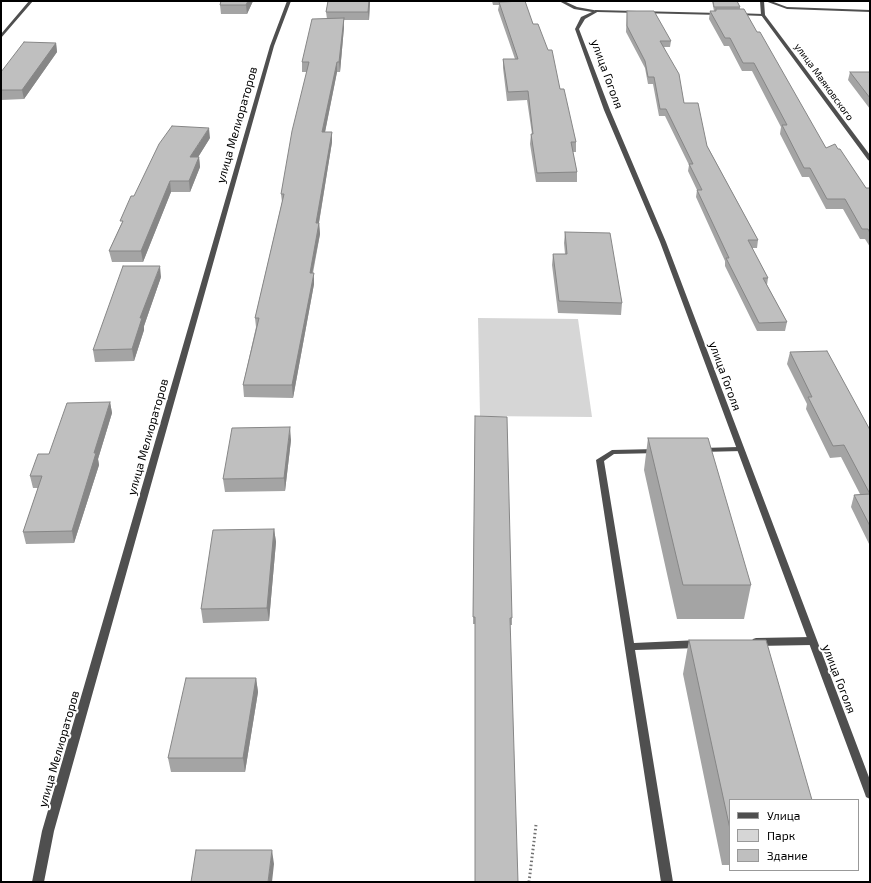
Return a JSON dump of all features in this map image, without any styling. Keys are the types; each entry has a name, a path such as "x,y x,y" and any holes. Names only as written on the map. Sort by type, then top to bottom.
{"street":[{"path":"1,37 32,1"},
{"name":"улица Мелиораторов","path":"38,882 48,831 272,46 289,1"},
{"path":"561,1 576,8 597,11 728,14"},
{"path":"735,14 764,15 762,1"},
{"path":"767,1 787,8 870,11"},
{"name":"улица Гоголя","path":"597,11 583,18 577,29 607,110 662,242 870,794"},
{"name":"улица Маяковского","path":"764,15 870,159"},
{"path":"691,450 739,449"},
{"path":"667,451 612,452 600,460 667,882"},
{"path":"748,643 812,641"},
{"path":"629,647 709,644"}],"path":[{"path":"530,882 536,825"}],"green space":[{"path":"478,318 578,319 592,417 480,416"}],"building":[{"path":"221,1 248,1 246,5 220,5"},
{"path":"328,1 369,1 368,12 326,12"},
{"path":"525,1 533,24 538,24 548,50 552,50 560,89 564,89 576,142 571,142 577,172 537,173 531,134 533,134 528,91 508,92 503,59 518,59 499,2"},
{"path":"713,1 737,1 740,7 714,7"},
{"path":"716,9 744,9 757,32 760,32 826,148 835,144 838,149 840,149 866,188 870,188 870,233 868,229 862,229 845,199 827,199 810,168 804,168 782,125 787,125 754,63 743,63 730,38 725,38 710,11 716,11"},
{"path":"627,11 654,11 671,41 660,41 679,74 684,103 698,103 707,146 758,240 748,240 768,278 763,278 787,322 759,323 726,258 729,258 697,190 702,190 689,164 693,164 666,109 660,109 654,77 648,77 645,61 627,26"},
{"path":"344,18 339,62 337,62 322,132 332,132 316,223 319,223 310,273 314,273 292,385 243,385 259,318 255,318 284,194 281,194 292,131 309,62 302,62 312,19"},
{"path":"24,42 56,43 22,90 1,90 1,72"},
{"path":"850,72 870,72 870,98"},
{"path":"172,126 209,128 190,157 199,157 189,181 170,181 141,251 109,251 123,221 120,221 131,196 134,196 159,144"},
{"path":"565,232 610,233 622,303 559,301 553,254 567,254"},
{"path":"123,266 160,266 140,318 142,318 132,349 93,350"},
{"path":"827,351 870,430 870,494 844,445 833,446 808,397 812,397 790,352"},
{"path":"110,402 72,531 23,532 42,476 30,476 38,454 49,454 67,403"},
{"path":"475,416 507,417 512,618 510,618 518,882 475,882 475,617 473,617"},
{"path":"290,427 284,478 223,479 232,428"},
{"path":"648,438 708,438 751,585 683,585"},
{"path":"870,494 870,526 854,495"},
{"path":"274,529 267,608 201,609 213,530"},
{"path":"689,640 766,640 812,799 729,799 729,824"},
{"path":"186,678 256,678 243,758 168,758"},
{"path":"196,850 272,850 268,882 191,882"}]}
